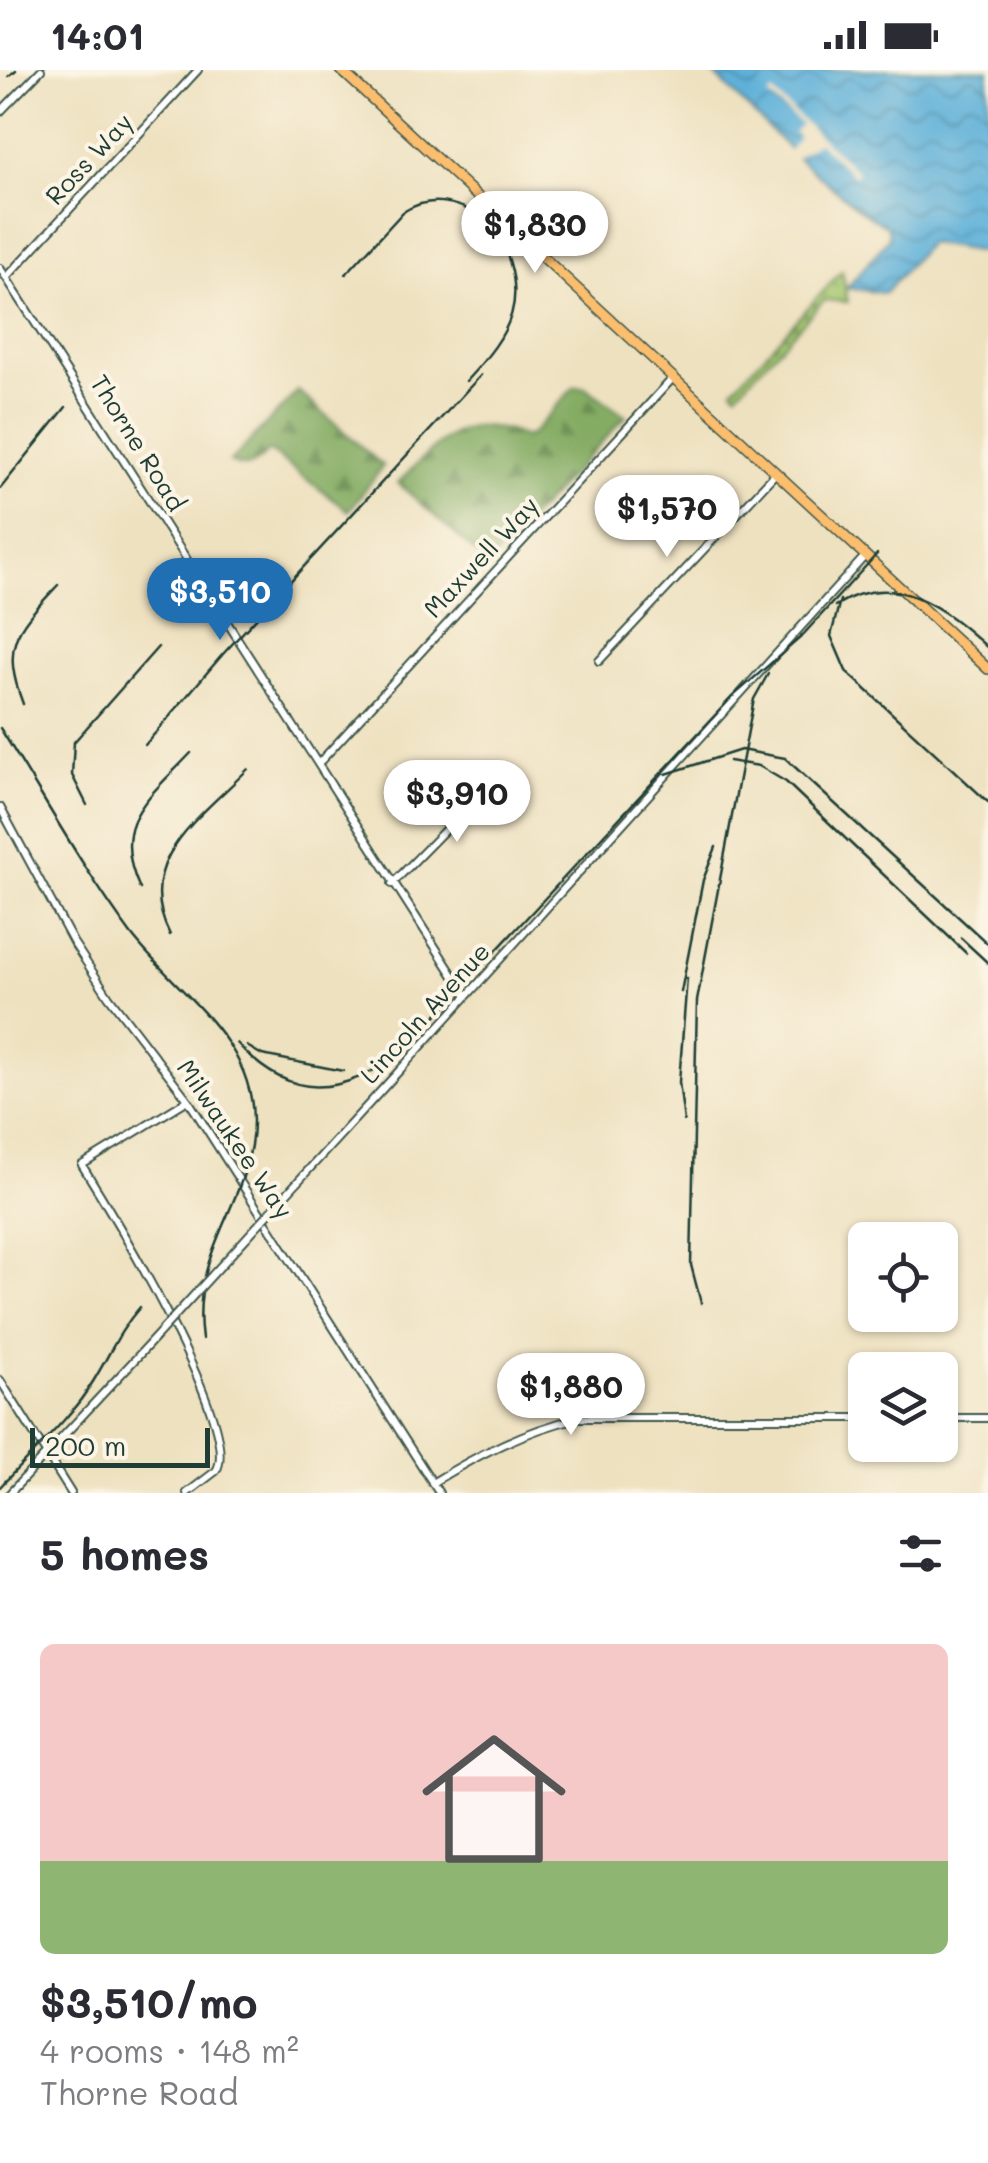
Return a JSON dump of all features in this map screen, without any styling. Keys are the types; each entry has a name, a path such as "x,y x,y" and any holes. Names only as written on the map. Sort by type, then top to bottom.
{"main road":[{"path":"341,70 988,669"}],"street":[{"path":"0,112 41,70"},
{"name":"Ross Way","path":"8,276 198,70"},
{"name":"Thorne Road","path":"0,268 466,995"},
{"name":"Maxwell Way","path":"318,764 673,378"},
{"path":"599,661 775,474"},
{"name":"Lincoln Avenue","path":"10,1493 400,1071 866,555"},
{"path":"392,884 495,779"},
{"name":"Milwaukee Way","path":"0,807 82,956 188,1100 438,1493"},
{"path":"187,1493 216,1471 222,1444 162,1300 82,1165 188,1100"},
{"path":"0,1380 71,1493"},
{"path":"432,1483 504,1442 542,1426 578,1418 848,1418"},
{"path":"958,1418 988,1418"}],"green space":[{"path":"842,271 848,302 824,300 737,393 733,389"},
{"path":"574,387 585,387 626,416 488,564 398,483 454,433 484,427 525,437 532,434"},
{"path":"298,391 383,466 349,511 269,451 252,465 230,462"}],"water":[{"path":"710,70 988,70 988,253 928,243 885,293 847,288 889,238 888,227 861,211 800,160"}],"pier":[{"path":"772,92 858,172 854,176 818,142 795,158 788,151 799,138 794,132 801,124 768,96"}],"railway":[{"path":"9,76 16,70"},
{"path":"346,274 403,212 413,207 442,202 482,217"},
{"path":"466,381 495,346 511,314 513,279 499,235"},
{"path":"145,745 223,654 481,375"},
{"path":"0,489 66,407"},
{"path":"237,1043 277,1076 296,1084 316,1086 358,1078 402,1052 731,698 801,637 877,554"},
{"path":"23,704 13,666 16,638 58,585"},
{"path":"835,606 857,595 898,592 936,607 988,648"},
{"path":"840,600 831,636 846,671 988,802"},
{"path":"87,805 72,775 74,742 158,647"},
{"path":"701,1303 691,1265 697,1001 754,699 768,674"},
{"path":"0,728 113,909 149,956 226,1040 250,1091 250,1150 204,1278 200,1307 202,1339"},
{"path":"666,774 741,750 785,758 988,944"},
{"path":"140,889 132,866 131,829 148,799 191,753"},
{"path":"729,761 759,766 786,782 966,953"},
{"path":"170,935 160,909 159,885 165,863 192,824 248,769"},
{"path":"681,992 703,880 716,847"},
{"path":"961,938 988,963"},
{"path":"684,1121 679,1082 687,978"},
{"path":"247,1046 262,1055 343,1071"},
{"path":"0,1487 74,1409 140,1307"}]}
